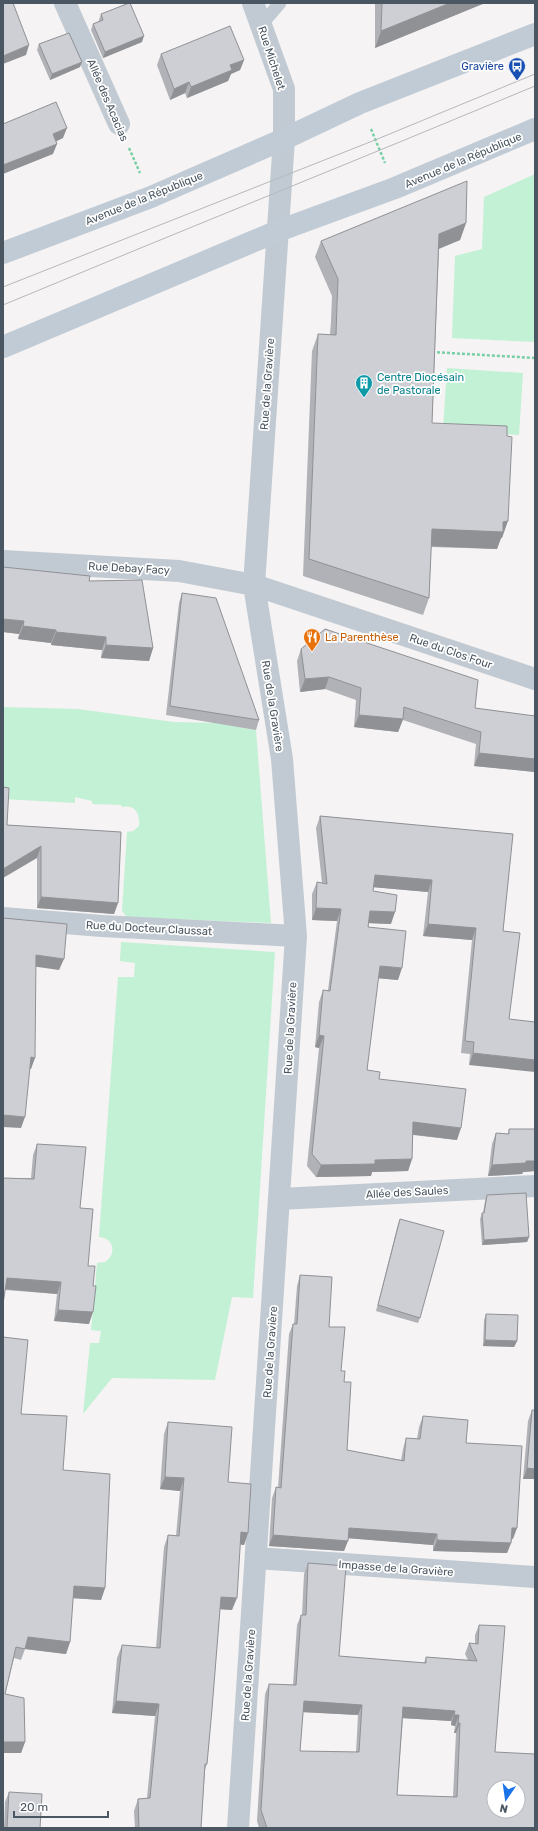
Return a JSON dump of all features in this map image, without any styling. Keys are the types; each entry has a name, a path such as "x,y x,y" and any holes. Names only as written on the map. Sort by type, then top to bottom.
{"main road":[{"name":"Avenue de la République","path":"3,253 151,197 284,139 360,103 535,34"},
{"name":"Avenue de la République","path":"3,347 278,231 395,188 535,130"}],"street":[{"name":"Allée des Acacias","path":"65,3 119,124"},
{"name":"Rue Michelet","path":"253,3 284,89 284,139"},
{"path":"278,231 284,139"},
{"name":"Rue de la Gravière","path":"238,1828 296,936 282,758 254,585 278,231"},
{"name":"Rue Debay Facy","path":"3,561 179,572 254,585"},
{"name":"Rue du Clos Four","path":"254,585 535,679"},
{"name":"Rue du Docteur Claussat","path":"3,918 102,926 296,936"},
{"name":"Allée des Saules","path":"280,1199 535,1186"},
{"name":"Impasse de la Gravière","path":"256,1558 535,1577"}],"lane":[{"path":"261,25 280,3"}],"path":[{"path":"360,103 395,188"},
{"name":"Allée des Acacias","path":"119,124 151,197"},
{"path":"429,352 535,358"}],"green space":[{"path":"535,174 535,342 452,338 455,256 482,249 484,197"},
{"path":"447,368 523,373 519,435 443,430"},
{"path":"3,707 78,709 174,722 216,723 256,730 271,923 127,917 122,911 127,832 133,831 139,826 138,814 131,807 122,807 121,805 92,804 92,801 75,797 75,803 3,799"},
{"path":"121,942 275,952 253,1298 232,1297 215,1380 112,1378 83,1414 90,1343 99,1343 101,1331 91,1330 97,1263 105,1262 109,1259 112,1251 111,1243 104,1238 99,1237 118,977 134,977 135,963 120,961"}],"building":[{"path":"3,3 13,3 29,45 3,56"},
{"path":"129,3 144,36 105,52 93,24 103,20 101,14"},
{"path":"382,3 450,3 381,31"},
{"path":"230,26 244,60 230,65 232,70 191,87 189,82 174,89 161,54"},
{"path":"69,33 82,62 52,74 39,44"},
{"path":"56,102 67,128 53,134 57,144 3,165 3,124"},
{"name":"Centre Diocésain de Pastorale","path":"467,181 466,223 439,234 432,423 507,426 507,436 512,437 508,521 503,522 503,532 432,529 429,598 309,559 318,334 336,335 338,279 321,241"},
{"path":"3,567 90,576 89,581 142,580 153,648 106,645 106,637 56,632 56,630 23,626 24,621 3,619"},
{"path":"182,593 216,598 259,720 170,706"},
{"path":"325,629 478,680 475,708 535,716 535,759 479,753 481,732 404,707 403,719 359,715 361,688 329,677 305,679 301,649"},
{"path":"3,787 9,788 7,825 121,832 118,903 41,897 41,846 3,869"},
{"path":"320,816 513,834 503,931 520,933 509,1019 535,1022 535,1060 473,1053 474,1042 465,1041 476,928 428,924 432,880 375,875 373,891 397,895 395,912 370,911 368,927 406,931 402,968 380,966 367,1070 380,1072 379,1079 466,1089 461,1128 413,1122 412,1159 375,1160 375,1164 321,1165 312,1154 324,1036 319,1035 323,990 330,991 341,909 316,908 317,882 327,884"},
{"path":"3,918 67,924 64,959 36,955 35,1058 31,1057 25,1117 3,1115"},
{"path":"509,1129 535,1129 535,1161 492,1165 496,1133 509,1134"},
{"path":"37,1144 86,1147 80,1208 93,1209 88,1266 95,1266 93,1286 96,1286 93,1312 58,1310 61,1282 7,1278 3,1304 3,1178 34,1179"},
{"path":"526,1193 529,1237 484,1240 482,1213 484,1213 487,1195"},
{"path":"400,1219 444,1231 420,1318 378,1305"},
{"path":"300,1275 332,1277 329,1327 345,1327 341,1371 345,1371 344,1382 351,1382 347,1450 404,1461 406,1438 420,1439 423,1416 468,1420 466,1443 522,1446 517,1528 512,1528 511,1543 437,1540 437,1534 349,1528 348,1541 273,1535 276,1487 281,1488 293,1324 297,1324"},
{"path":"486,1314 518,1315 517,1341 485,1340"},
{"path":"3,1337 28,1340 21,1414 67,1416 63,1470 110,1474 105,1588 74,1586 70,1642 28,1637 25,1649 16,1647 5,1694 24,1698 25,1742 3,1742"},
{"path":"532,1410 535,1410 535,1469 527,1468"},
{"path":"168,1422 232,1427 228,1482 251,1484 248,1533 241,1532 237,1598 221,1597 207,1764 205,1764 201,1828 139,1828 138,1799 150,1798 159,1704 116,1701 122,1645 160,1648 168,1535 179,1536 184,1478 165,1477"},
{"path":"308,1563 346,1566 339,1656 426,1663 426,1657 477,1661 469,1643 478,1644 479,1625 505,1626 495,1752 535,1754 535,1828 267,1828 261,1810 269,1684 296,1685 301,1615 306,1615","holes":["304,1701 362,1705 359,1752 300,1751","403,1707 455,1711 454,1715 459,1715 457,1797 397,1795"]},
{"path":"9,1792 42,1794 40,1828 7,1828"}],"tram line":[{"path":"3,287 375,140 535,74"},
{"path":"3,305 535,86"}],"place":[{"name":"Gravière","path":"517,81"},
{"name":"Centre Diocésain de Pastorale","path":"364,398"},
{"name":"La Parenthèse","path":"312,652"}]}
